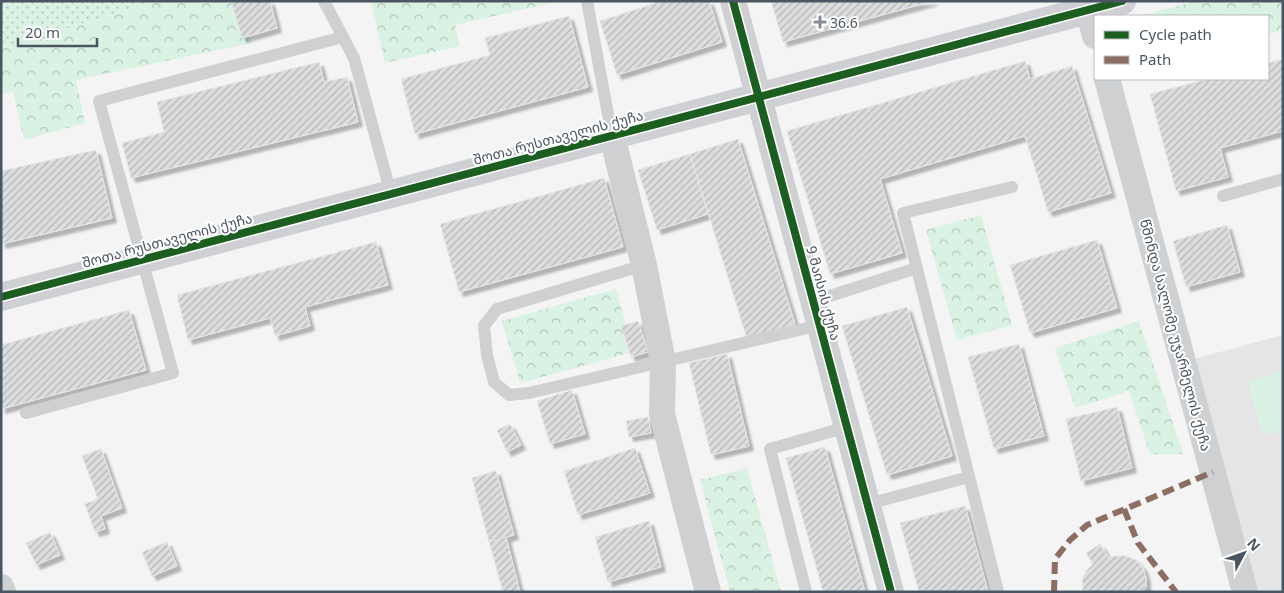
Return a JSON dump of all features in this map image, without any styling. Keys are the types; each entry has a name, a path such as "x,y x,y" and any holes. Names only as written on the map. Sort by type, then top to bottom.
{"street":[{"name":"9 მაისის ქუჩა","path":"733,1 891,592"},
{"name":"შოთა რუსთაველის ქუჩა","path":"1,297 759,97 1087,6 1122,1"},
{"path":"1087,6 1094,32"},
{"name":"წმინდა სალომე უჯარმელის ქუჩა","path":"1107,80 1246,592"},
{"path":"612,136 644,265 663,362 662,414 708,592"},
{"path":"1,587 3,592"}],"lane":[{"path":"324,1 354,58 391,194"},
{"path":"587,1 612,136"},
{"path":"26,413 173,373 99,101 343,37"},
{"path":"1224,196 1283,179"},
{"path":"998,592 903,214 1012,187"},
{"path":"644,265 498,309 484,326 487,355 494,382 508,396 529,393 663,362 817,313 917,268"},
{"path":"806,592 770,450 847,428"},
{"path":"868,504 969,477"}],"shaded area":[{"path":"1283,335 1283,592 1255,592 1194,359"}],"green space":[{"path":"1,1 158,1 1,48"},
{"path":"158,1 240,1 251,43 76,80 85,123 24,140 13,91 1,94 1,48"},
{"path":"371,1 560,1 455,25 460,46 385,63"},
{"path":"1197,1 1283,1 1283,30 1269,34 1269,15 1143,15"},
{"path":"981,215 1012,325 957,340 926,230"},
{"path":"616,289 633,352 520,383 502,321"},
{"path":"1139,321 1183,454 1150,454 1129,391 1075,408 1055,348"},
{"path":"1283,372 1283,429 1262,435 1248,382"},
{"path":"747,468 781,592 730,592 700,480"}],"building":[{"path":"231,1 270,1 277,28 242,38"},
{"path":"662,1 709,1 722,42 617,75 600,21"},
{"path":"771,1 933,1 783,42"},
{"path":"569,16 588,87 415,134 401,79 490,55 485,38"},
{"path":"1283,59 1283,131 1220,148 1228,177 1176,191 1150,94 1204,80 1269,80 1269,63"},
{"path":"1025,61 1030,79 1072,66 1111,193 1048,212 1025,136 880,179 902,253 830,274 787,131"},
{"path":"319,62 324,82 347,77 358,122 131,178 122,143 164,132 157,102"},
{"path":"738,139 795,324 747,339 690,154"},
{"path":"96,150 112,218 1,244 1,171"},
{"path":"690,154 708,214 657,230 638,170"},
{"path":"604,178 623,247 459,292 440,224"},
{"path":"1227,225 1240,272 1186,287 1173,241"},
{"path":"1097,240 1117,308 1030,333 1010,265"},
{"path":"376,242 388,285 305,307 310,326 275,336 270,318 188,340 177,295"},
{"path":"907,307 952,456 887,475 842,326"},
{"path":"129,310 146,370 1,409 1,345"},
{"path":"638,321 648,352 631,357 621,326"},
{"path":"1019,344 1044,436 994,449 968,357"},
{"path":"727,354 749,446 711,455 689,363"},
{"path":"572,390 585,434 550,444 537,401"},
{"path":"1117,407 1132,468 1081,481 1066,419"},
{"path":"648,417 651,433 629,437 626,421"},
{"path":"510,424 521,445 507,452 497,430"},
{"path":"825,447 865,592 823,592 786,458"},
{"path":"635,448 650,493 578,515 564,471"},
{"path":"101,449 122,508 101,516 105,529 95,532 85,504 98,499 82,456"},
{"path":"496,471 514,535 489,542 472,478"},
{"path":"965,506 988,592 919,592 900,523"},
{"path":"649,521 661,567 608,582 595,537"},
{"path":"50,532 60,555 36,565 26,543"},
{"path":"506,537 520,592 503,592 489,542"},
{"path":"167,542 177,566 152,576 142,552"},
{"path":"1100,544 1109,558 1126,556 1136,560 1143,568 1146,588 1141,592 1083,592 1082,579 1093,564 1086,553"}],"marked path":[{"path":"1054,592 1055,559 1070,540 1087,525 1213,472"},
{"path":"1124,509 1138,543 1176,592"}],"cycle path":[{"path":"733,1 891,592"},
{"path":"1,297 1122,1"}],"place":[{"name":"36.6","path":"820,22"}]}
